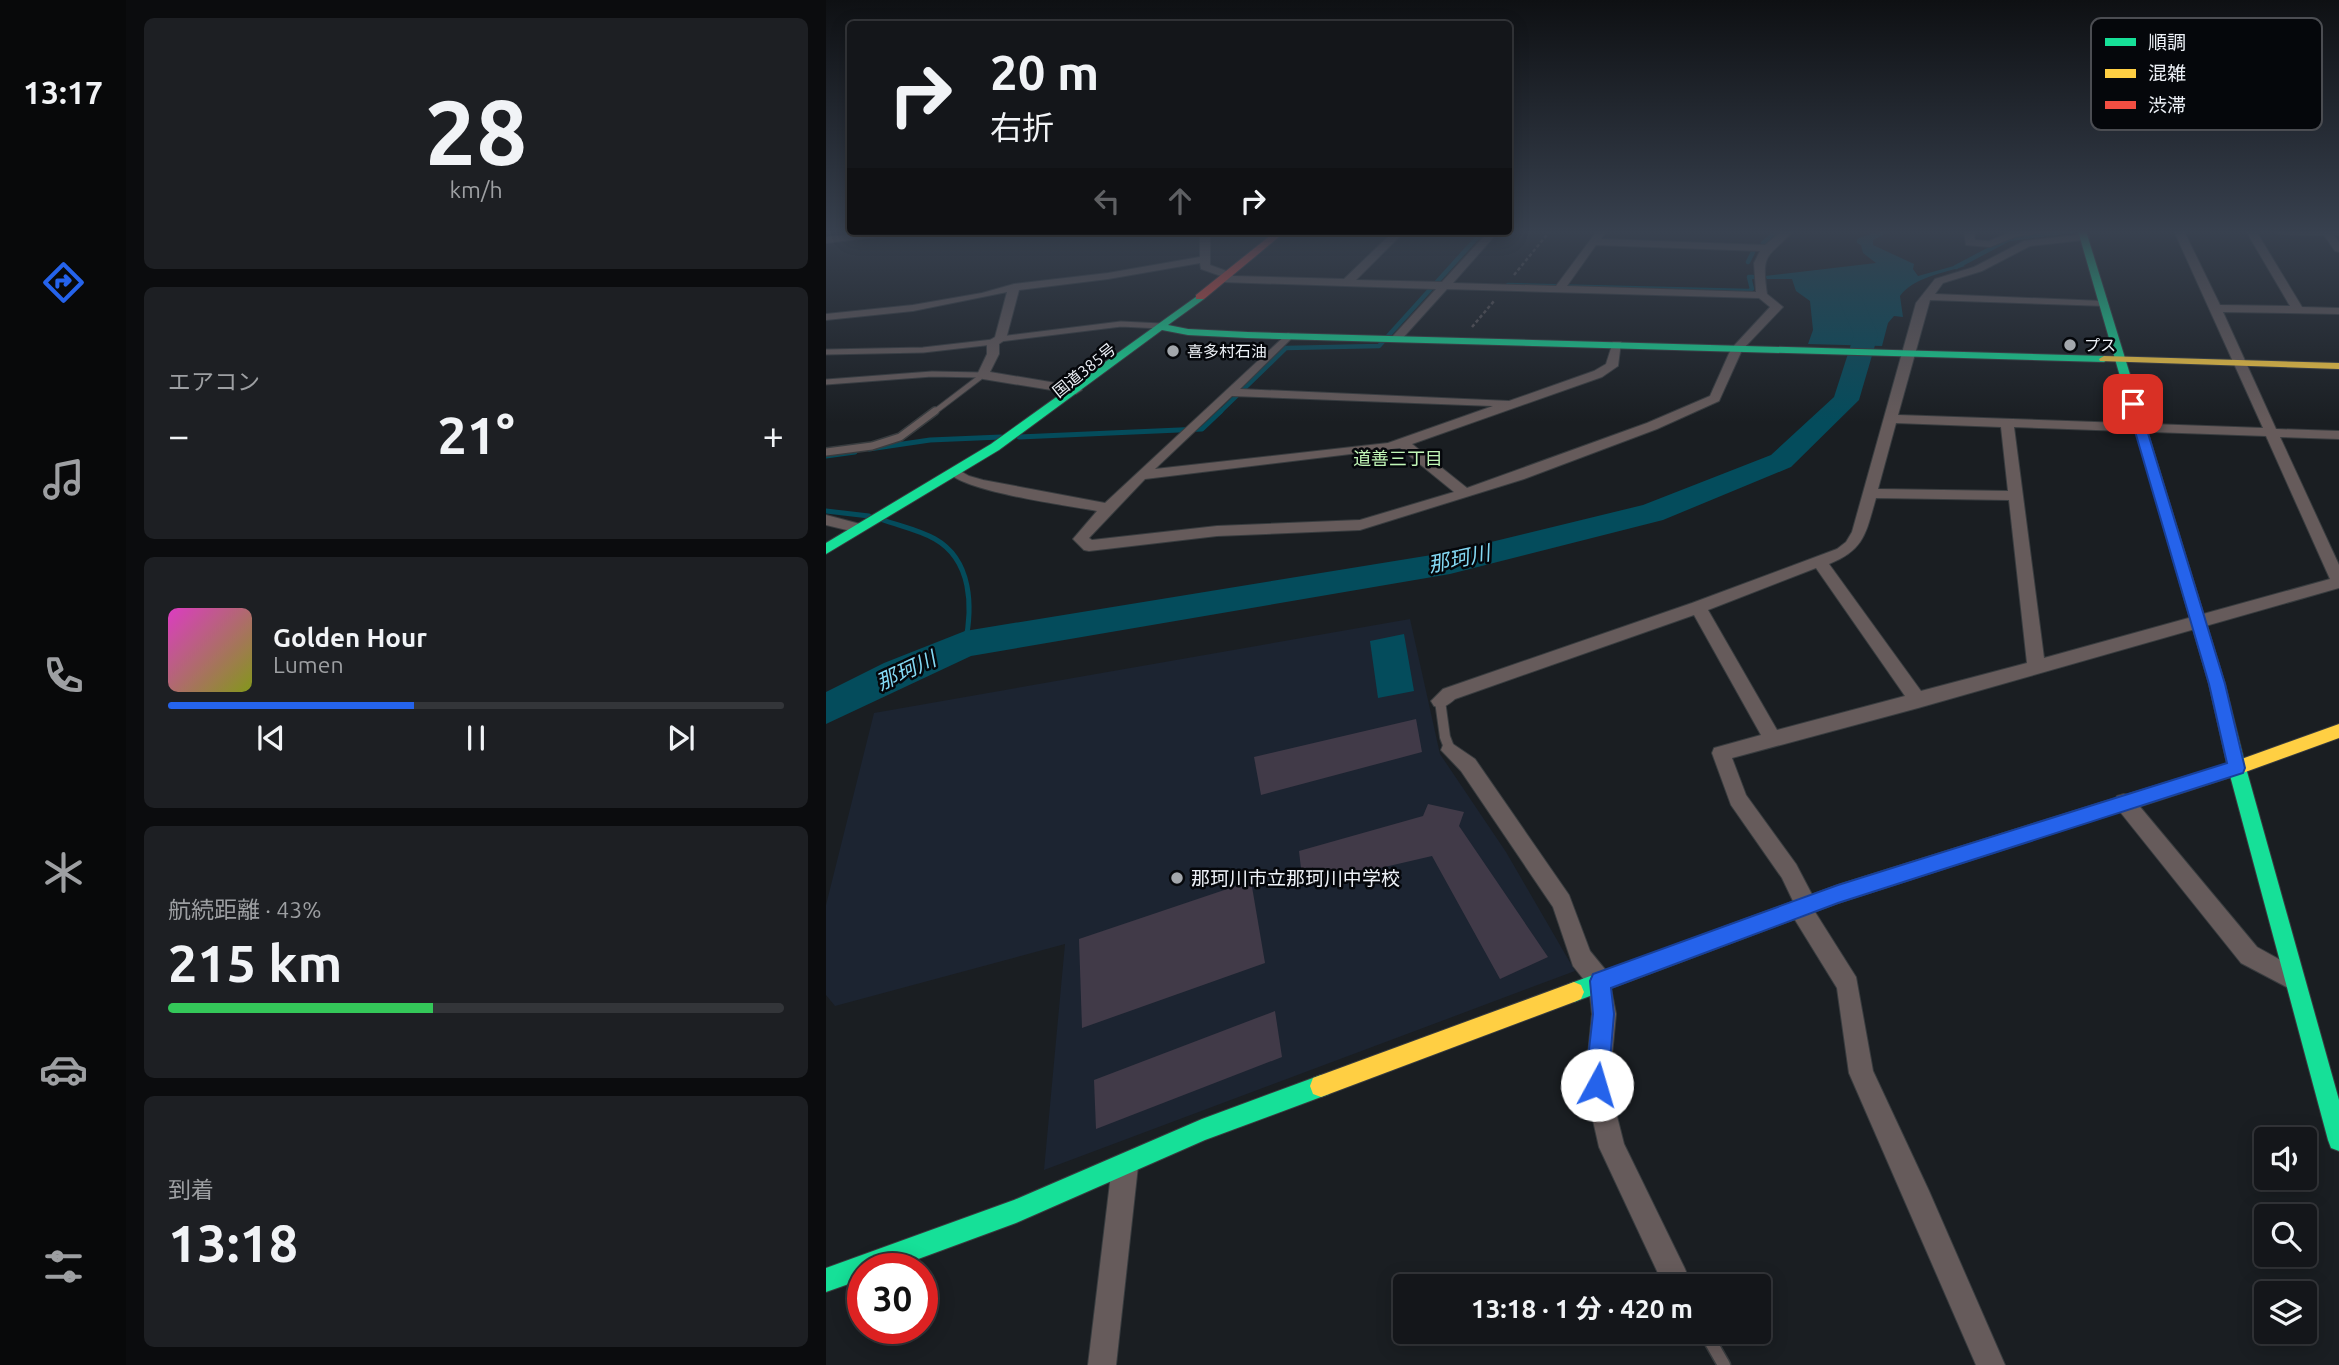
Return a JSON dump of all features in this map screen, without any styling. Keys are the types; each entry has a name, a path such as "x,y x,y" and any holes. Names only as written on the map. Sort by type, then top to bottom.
{"main road":[{"path":"1162,327 1203,295"},
{"path":"2100,295 2217,684 2237,768 2339,1140"},
{"path":"1162,327 1188,332 1289,336 2339,366"},
{"name":"国道385号","path":"826,549 859,528 960,476 1162,327"},
{"name":"国道385号","path":"826,564 1088,392 1162,327"},
{"path":"826,1280 941,1242 1125,1167 1202,1130 1803,907 2237,768 2339,731"}],"street":[{"path":"826,317 913,308 977,295"},
{"path":"1012,295 993,354 983,375 1076,390"},
{"path":"1396,339 1436,295"},
{"path":"1289,336 1141,475 1081,539 1089,546 1217,531 1360,525 1465,494 1652,426 1715,398 1742,349 1777,307 1762,295 1752,295"},
{"path":"1991,1365 1915,1189 1861,1073 1848,985 1803,907 1788,871 1738,799 1721,753 1918,701 2339,582 2300,501 2242,363 2209,295"},
{"path":"2289,295 2298,310"},
{"path":"1440,701 1450,694 1820,562 1842,553 1852,545 1869,493 1905,353 1927,297 2102,304"},
{"path":"2215,307 2339,311"},
{"path":"1141,475 1402,443 1598,374 1612,366 1617,345"},
{"path":"1231,392 1515,404"},
{"path":"1889,419 2339,435"},
{"path":"2007,423 2036,666"},
{"path":"1402,443 1465,494"},
{"path":"960,476 1108,508"},
{"path":"1869,493 2014,496"},
{"path":"826,520 859,528"},
{"path":"1820,562 1918,701"},
{"path":"1698,607 1773,739"},
{"path":"1450,750 1468,765 1562,902 1581,958 1600,981 1604,1014 1597,1085 1612,1146 1673,1274"},
{"path":"2124,802 2249,955 2294,979"},
{"path":"2314,1053 2339,1071"},
{"path":"1102,1365 1125,1167"}],"lane":[{"path":"826,352 923,350 1140,323 1162,327"},
{"path":"826,382 932,373 983,375"},
{"path":"826,452 872,446 900,437 928,418 952,395 983,375"},
{"path":"1440,701 1445,737 1450,750"},
{"path":"1712,1344 1724,1365"}],"path":[{"path":"1461,341 1499,295"}],"shaded area":[{"name":"那珂川市立那珂川中学校","path":"1410,619 1440,754 1506,852 1575,971 1044,1170 1065,944 835,1006 826,995 826,905 874,713"}],"water":[{"path":"1801,295 1901,295 1903,317 1894,316 1888,323 1882,346 1808,344 1813,330 1810,301"},
{"path":"1404,634 1414,691 1378,698 1370,641"}],"building":[{"path":"1416,719 1422,752 1261,795 1254,757"},
{"path":"1428,804 1464,812 1459,826 1548,957 1500,979 1432,856 1303,886 1299,851 1423,816"},
{"path":"1251,881 1265,963 1082,1028 1079,939"},
{"path":"1275,1011 1282,1057 1096,1129 1094,1080"}],"waterway":[{"path":"1219,413 1286,348 1379,346 1425,295"},
{"name":"那珂川","path":"826,709 897,673 965,644 1450,563 1652,513 1781,461 1846,400 1866,335 1850,299"},
{"path":"1019,437 1202,429 1221,411"},
{"path":"869,449 930,440 1001,437"},
{"path":"826,456 855,452"},
{"path":"826,511 869,516"},
{"path":"883,520 935,539 956,559 963,572 969,600 965,644"}],"traffic: fast":[{"path":"2101,295 2217,684 2237,768 2339,1140"},
{"path":"826,549 995,447 1200,297"},
{"path":"1162,327 1188,332 1247,335 2104,359"},
{"path":"1574,992 1838,894 2132,801"},
{"path":"826,1280 1016,1211 1202,1130 1321,1086"}],"traffic: slow":[{"path":"2104,359 2339,366"},
{"path":"2132,801 2237,768 2339,731"},
{"path":"1321,1086 1574,992"}],"place":[{"name":"プス","path":"2070,345"},
{"name":"喜多村石油","path":"1173,351"},
{"name":"那珂川市立那珂川中学校","path":"1177,878"}],"district":[{"name":"道善三丁目","path":"1398,459"}],"route":[{"path":"1597,1085 1604,1014 1600,981 1838,894 2084,814 2237,768 2217,684 2133,404"}]}
